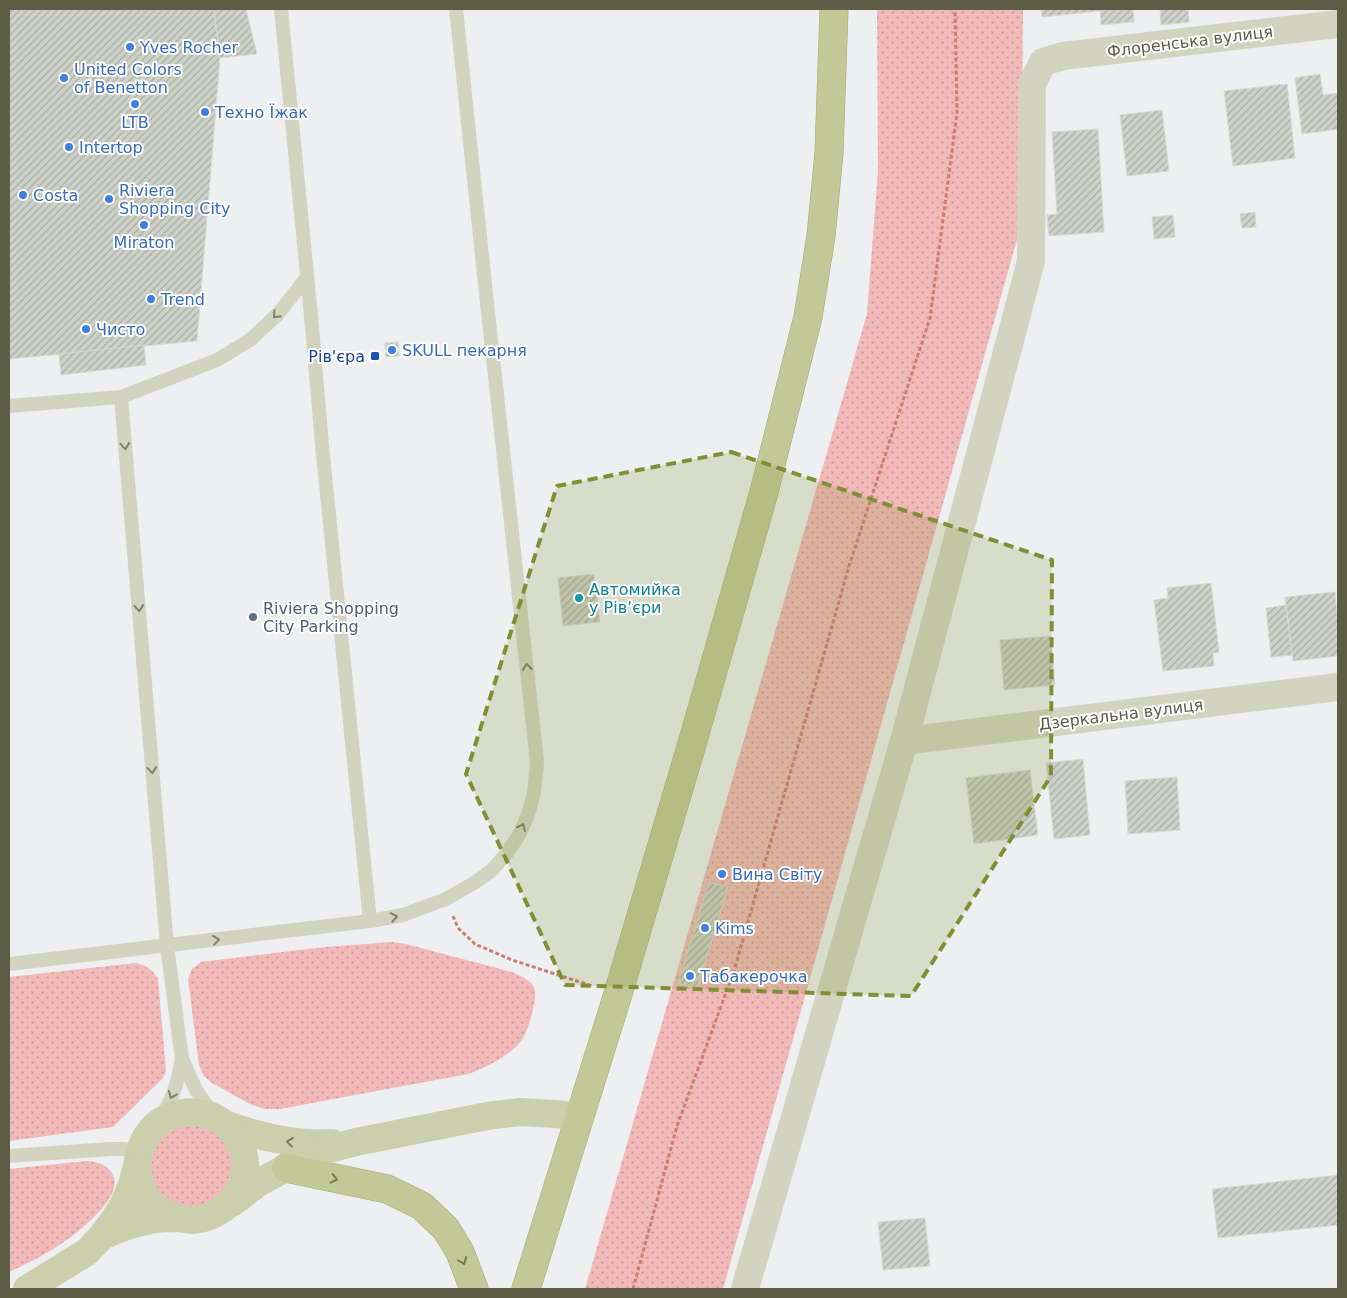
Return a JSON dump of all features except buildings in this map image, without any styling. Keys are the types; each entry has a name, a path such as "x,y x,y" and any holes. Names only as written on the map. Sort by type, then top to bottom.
{"highway":[{"path":"526,1289 618,994 694,737 764,492 808,317 821,236 829,153 834,9"},
{"path":"286,1168 387,1189 422,1206 446,1229 460,1252 474,1289"}],"main road":[{"path":"27,1289 87,1252 102,1236 124,1204 132,1185 144,1139 163,1120 176,1114 189,1112 203,1113 258,1136 290,1142 324,1144 356,1142"},
{"path":"102,1236 139,1222 158,1219 177,1218 192,1220 205,1218 229,1205 258,1183 286,1168 322,1151 356,1142 488,1116 520,1112 580,1117"},
{"path":"221,1122 235,1135 242,1146 244,1158 245,1171 242,1184 237,1195 229,1205"},
{"path":"138,1159 139,1180 144,1193 164,1213 177,1218"}],"street":[{"name":"Флоренська вулиця","path":"904,741 1031,261 1032,84 1043,62 1063,56 1338,24"},
{"name":"Дзеркальна вулиця","path":"904,741 1338,687"},
{"path":"745,1289 904,741"}],"lane":[{"path":"281,9 322,445 370,921"},
{"path":"9,964 370,921 403,915 446,899 474,884 492,871 519,835 528,815 536,778 536,754 456,9"},
{"path":"9,406 121,397 217,360 250,340 278,314 307,277"},
{"path":"121,397 167,946 182,1058 196,1090 205,1104 221,1122"},
{"path":"153,1128 173,1096 182,1058"},
{"path":"9,1156 124,1149 138,1159"}],"path":[{"path":"633,1289 677,1126 734,971 849,566 930,318 957,113 954,9"},
{"path":"446,899 458,928 475,944 512,960 618,994"}],"highlighted area":[{"path":"731,452 1052,560 1051,776 911,996 565,985 466,774 557,486"}],"shaded area":[{"path":"877,9 1023,9 1021,225 723,1289 585,1289 867,314 878,171"},
{"path":"392,942 512,972 531,983 535,991 534,1004 527,1029 519,1044 498,1060 468,1074 280,1109 264,1109 250,1104 212,1083 204,1076 199,1065 188,979 192,969 201,962 325,947"},
{"path":"136,963 149,968 158,979 166,1071 163,1078 113,1127 9,1141 9,977"},
{"path":"180,1120 223,1131 236,1174 209,1207 180,1209 156,1193 147,1151"},
{"path":"86,1161 103,1165 110,1170 114,1178 114,1188 110,1198 92,1219 69,1238 45,1254 9,1272 9,1169"}],"place":[{"name":"Yves Rocher","path":"130,47"},
{"name":"United Colors of Benetton","path":"64,78"},
{"name":"LTB","path":"135,104"},
{"name":"Техно Їжак","path":"205,112"},
{"name":"Intertop","path":"69,147"},
{"name":"Costa","path":"23,195"},
{"name":"Riviera Shopping City","path":"109,199"},
{"name":"Miraton","path":"144,225"},
{"name":"Trend","path":"151,299"},
{"name":"Чисто","path":"86,329"},
{"name":"SKULL пекарня","path":"392,350"},
{"name":"Рів'єра","path":"375,356"},
{"name":"Автомийка у Рівʼєри","path":"579,598"},
{"name":"Riviera Shopping City Parking","path":"253,617"},
{"name":"Вина Світу","path":"722,874"},
{"name":"Kims","path":"705,928"},
{"name":"Табакерочка","path":"690,976"}]}
